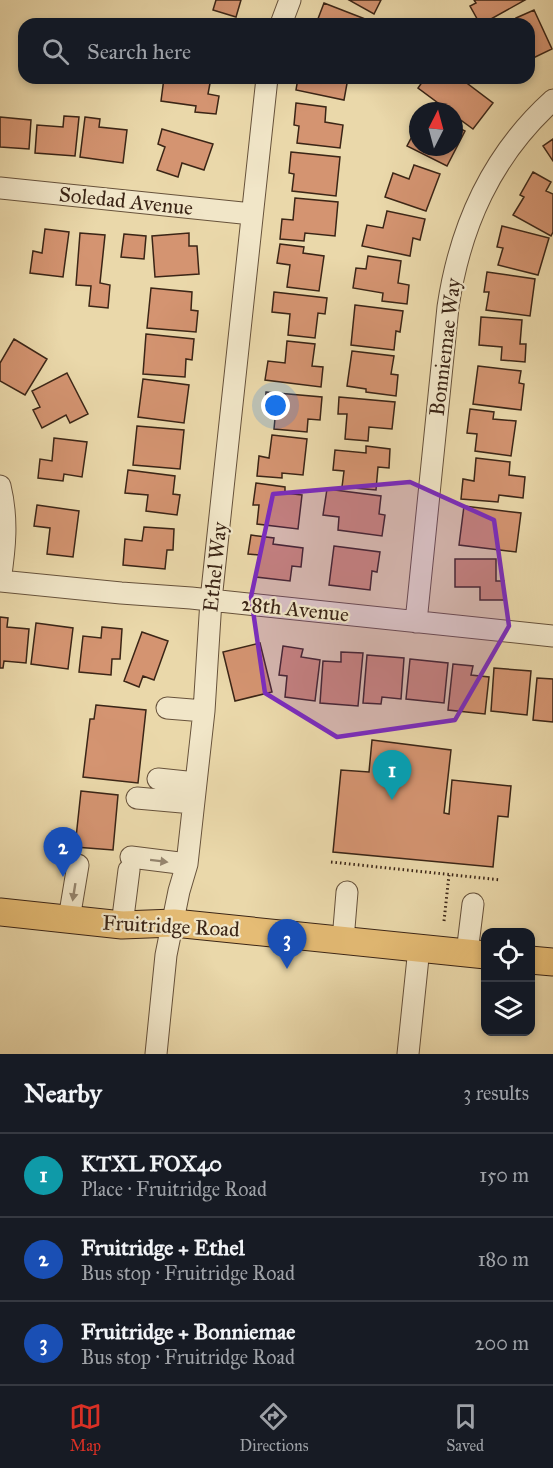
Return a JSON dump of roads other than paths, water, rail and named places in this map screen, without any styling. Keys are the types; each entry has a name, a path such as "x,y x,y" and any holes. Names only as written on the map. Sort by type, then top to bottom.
{"main road":[{"name":"Fruitridge Road","path":"0,912 122,925 174,923 476,954"},
{"path":"535,960 553,962"}],"street":[{"path":"283,18 290,0"},
{"name":"Ethel Way","path":"156,1054 166,955 187,864 204,711 211,600 266,84"},
{"name":"Bonniemae Way","path":"416,622 448,308 452,280 462,241 476,204 495,169 519,136 553,100"},
{"name":"Soledad Avenue","path":"0,188 252,214"},
{"path":"0,486 5,507 6,536 0,581"},
{"name":"28th Avenue","path":"0,581 211,600 553,636"},
{"path":"167,708 204,711"},
{"path":"158,778 195,793"},
{"path":"138,798 195,793"},
{"path":"122,925 130,864 187,864"},
{"path":"69,920 78,865"},
{"path":"343,940 347,892"},
{"path":"473,904 476,954"},
{"path":"408,1054 419,948"}],"place":[{"name":"KTXL FOX40","path":"392,800"},
{"name":"Fruitridge + Ethel","path":"63,877"},
{"name":"Fruitridge + Bonniemae","path":"287,969"}]}
